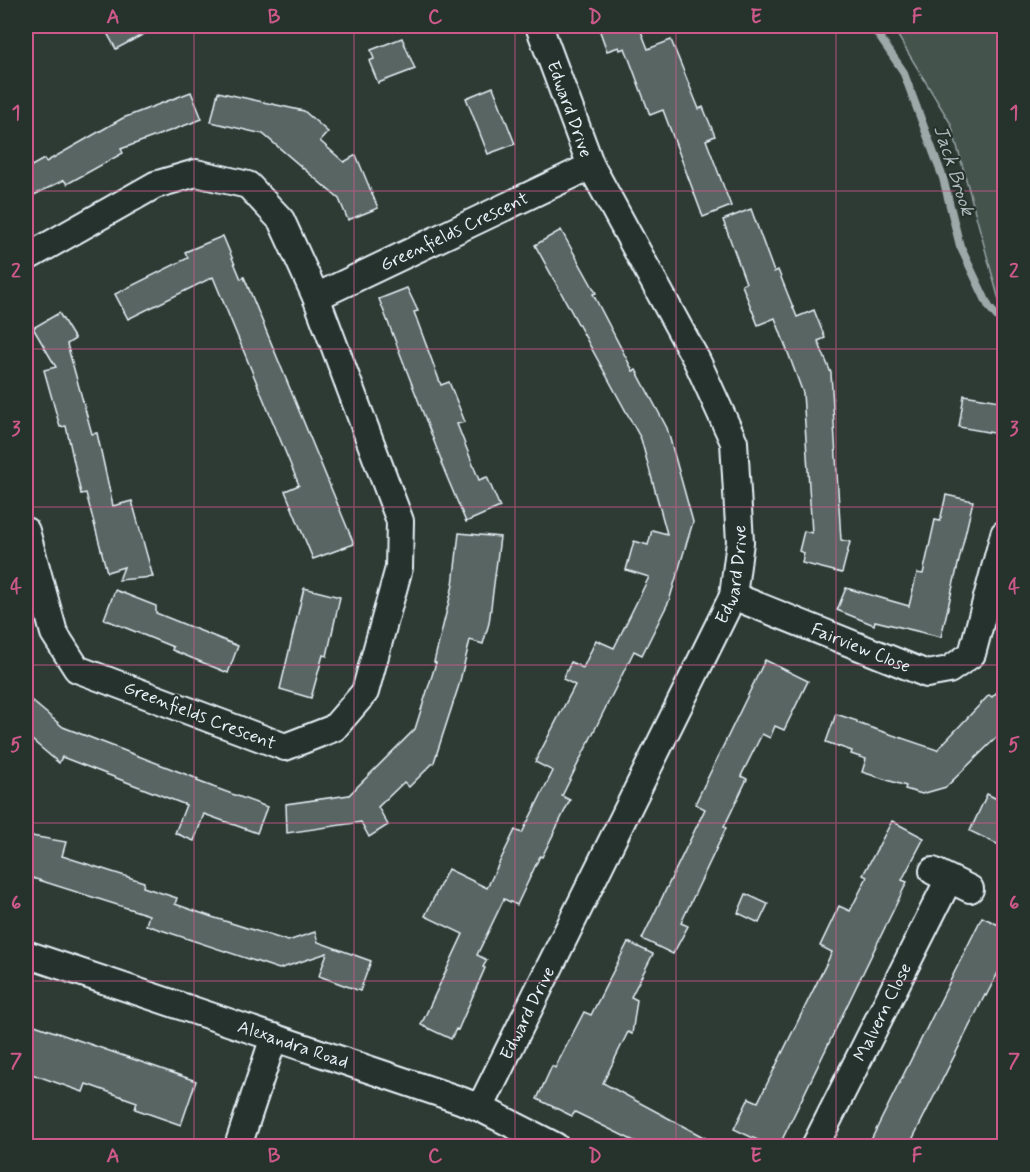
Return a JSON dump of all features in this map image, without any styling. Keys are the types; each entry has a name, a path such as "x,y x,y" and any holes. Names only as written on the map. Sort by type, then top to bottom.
{"street":[{"name":"Edward Drive","path":"480,1108 733,597 740,542 734,442 697,361 591,166 540,26"},
{"name":"Greenfields Crescent","path":"316,297 591,166"},
{"name":"Greenfields Crescent","path":"26,258 154,185 196,173 248,185 281,220 316,297 400,521 399,568 365,692 334,728 285,747 77,669 54,633 26,531"},
{"name":"Fairview Close","path":"733,597 927,674 949,670 972,654 1005,534"},
{"name":"Malvern Close","path":"815,1146 951,880"},
{"name":"Alexandra Road","path":"26,954 274,1036 480,1108 555,1146"},
{"path":"238,1146 274,1036"}],"shaded area":[{"path":"892,26 1004,26 1004,313 951,124"}],"building":[{"path":"117,26 159,26 116,49 106,31"},
{"path":"598,26 639,26 648,49 671,40 699,109 703,107 715,136 706,140 731,206 703,217 663,110 650,115 625,48 620,50 619,47 607,51"},
{"path":"402,38 415,69 378,83 369,61 374,59 371,50"},
{"path":"493,87 515,144 488,154 466,98"},
{"path":"191,92 202,119 121,149 123,153 67,184 64,180 26,199 26,169 44,159 46,162 123,118"},
{"path":"218,92 304,111 328,132 320,141 344,162 356,155 378,208 348,220 339,199 263,134 211,122"},
{"path":"751,209 774,272 778,270 797,317 814,310 825,338 818,341 831,373 841,540 850,542 842,573 802,563 804,553 799,551 804,531 812,533 803,393 775,318 758,325 742,285 746,283 723,220"},
{"path":"561,230 596,293 593,294 633,371 636,370 667,428 693,522 669,601 642,655 634,651 603,713 562,796 570,800 542,857 540,856 517,905 504,899 477,955 487,960 483,967 485,968 458,1030 456,1029 451,1039 421,1025 463,934 425,916 448,869 487,888 515,830 522,833 553,771 535,762 575,685 563,679 571,662 583,668 596,640 614,648 649,577 626,570 634,541 648,545 652,530 667,534 641,439 535,245"},
{"path":"223,236 241,279 244,277 354,544 313,559 285,491 299,485 213,277 128,319 115,294 188,258 185,252"},
{"path":"407,288 418,311 414,312 441,385 449,382 465,422 457,424 479,480 487,477 500,507 466,522 441,463 379,299"},
{"path":"59,313 75,339 67,344 92,434 97,433 113,506 132,501 153,577 119,580 124,567 107,572 86,493 81,494 66,426 60,427 44,370 56,367 33,328"},
{"path":"964,395 1005,402 1005,435 959,427"},
{"path":"946,495 973,501 941,637 875,621 874,625 837,610 846,588 909,606 917,573 923,574 935,520 940,521"},
{"path":"459,533 500,537 489,623 483,644 470,640 459,685 434,762 409,787 404,782 378,807 388,825 369,837 361,822 287,833 286,804 349,795 415,729 436,663 434,662 453,585"},
{"path":"304,588 340,597 327,656 323,655 311,698 280,689"},
{"path":"115,590 156,606 156,613 238,646 228,673 172,650 173,647 104,619"},
{"path":"765,660 808,681 784,730 775,726 770,738 762,734 741,776 747,779 681,923 688,926 673,954 642,939 705,809 695,804"},
{"path":"1005,684 1005,729 946,787 922,794 905,789 906,786 862,772 866,759 851,754 852,751 826,742 836,714 937,750 989,695 992,697"},
{"path":"26,696 63,727 267,807 257,833 204,814 194,841 175,833 186,805 62,757 59,763 26,735"},
{"path":"987,794 1005,803 1005,848 970,831"},
{"path":"892,821 924,838 902,880 907,882 779,1146 770,1146 734,1129 749,1098 758,1102 832,952 820,946 839,906 850,911 867,877 863,875"},
{"path":"26,835 66,842 62,856 144,882 143,887 177,898 175,904 212,917 288,941 315,932 318,942 371,961 360,991 319,976 327,953 279,969 146,925 149,915 26,876"},
{"path":"746,894 768,904 759,923 738,913"},
{"path":"982,917 1005,928 1005,959 909,1146 868,1146"},
{"path":"628,942 653,954 631,997 637,1000 632,1034 628,1032 603,1083 720,1146 644,1146 575,1112 572,1116 537,1099 552,1066 555,1068 584,1012 591,1015"},
{"path":"26,1022 196,1081 181,1125 135,1109 137,1102 86,1084 83,1092 26,1072"}],"waterway":[{"name":"Jack Brook","path":"872,26 903,71 943,178 960,246 989,307 1004,325"}]}
